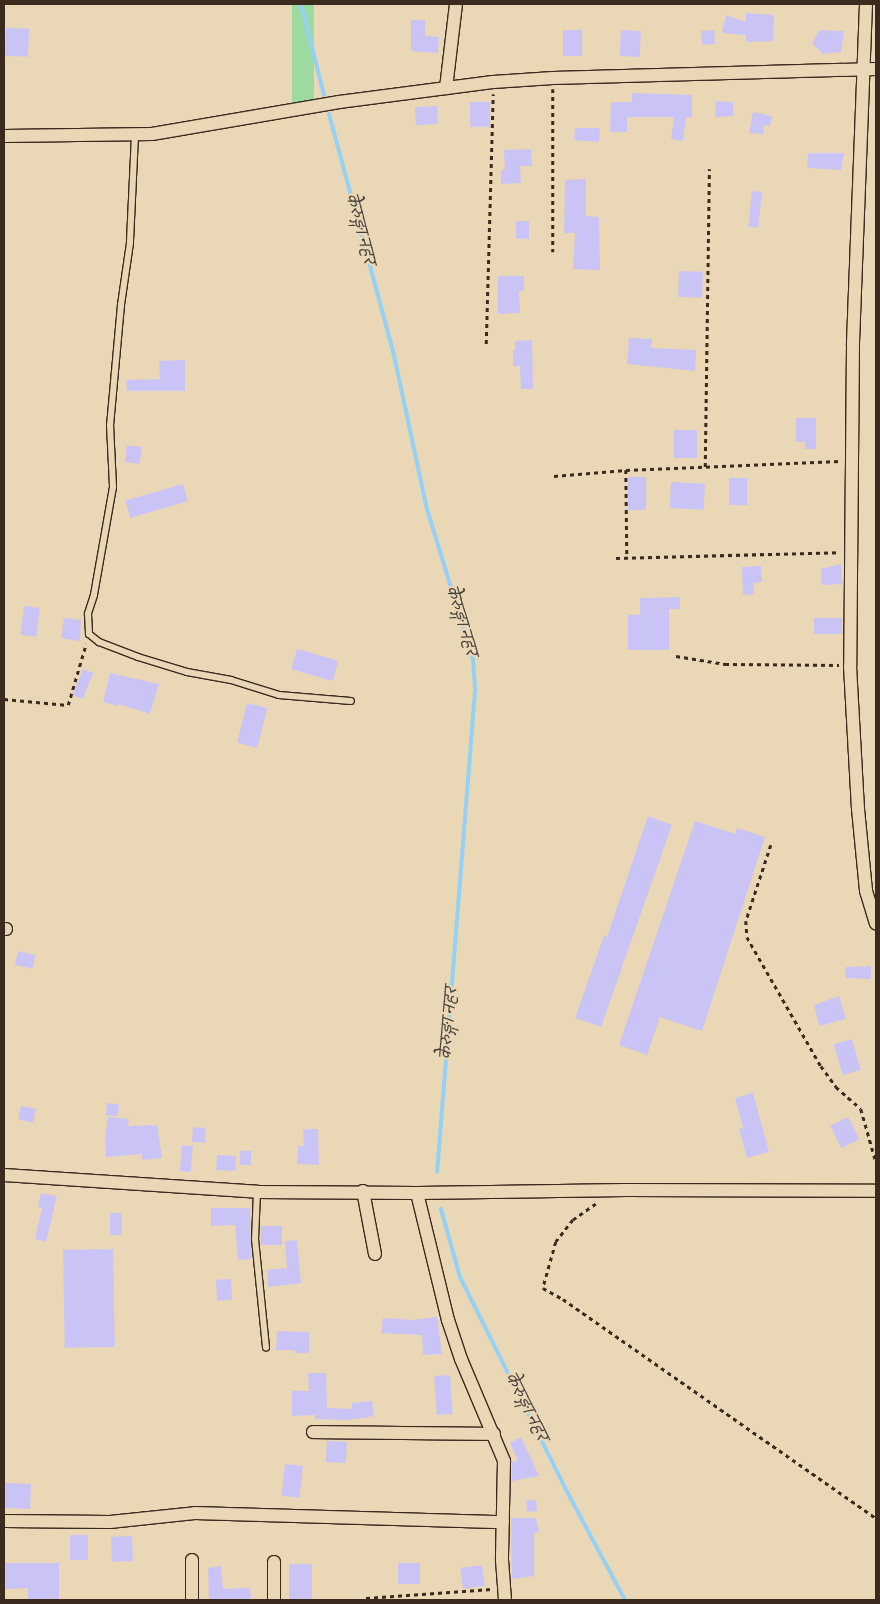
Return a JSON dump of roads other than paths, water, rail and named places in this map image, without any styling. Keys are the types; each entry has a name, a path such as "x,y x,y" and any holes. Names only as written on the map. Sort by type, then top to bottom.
{"street":[{"path":"446,88 456,4"},
{"path":"866,4 870,69 854,326 850,666 858,809 866,892 876,923"},
{"path":"4,136 152,134 339,102 493,82 553,78 870,69"},
{"path":"4,1175 257,1192 876,1191"},
{"path":"363,1191 375,1254"},
{"path":"417,1193 448,1320 461,1359 504,1461 505,1594"},
{"path":"313,1432 494,1434"},
{"path":"4,1521 110,1522 195,1513 503,1522"},
{"path":"192,1560 192,1600"},
{"path":"274,1562 274,1600"}],"lane":[{"path":"135,135 131,234 121,306 110,425 113,487 94,595 88,614 89,634 99,642 138,657 187,672 231,680 279,695 351,702"},
{"path":"257,1192 255,1239 266,1348"}],"waterway":[{"name":"केेरुङ्गा नहर","path":"301,4 324,95"},
{"name":"केेरुङ्गा नहर","path":"329,114 393,351 427,509 473,659 475,691 437,1171"},
{"name":"केरुङ्गा नहर","path":"441,1209 460,1277 565,1488 625,1600"}]}
